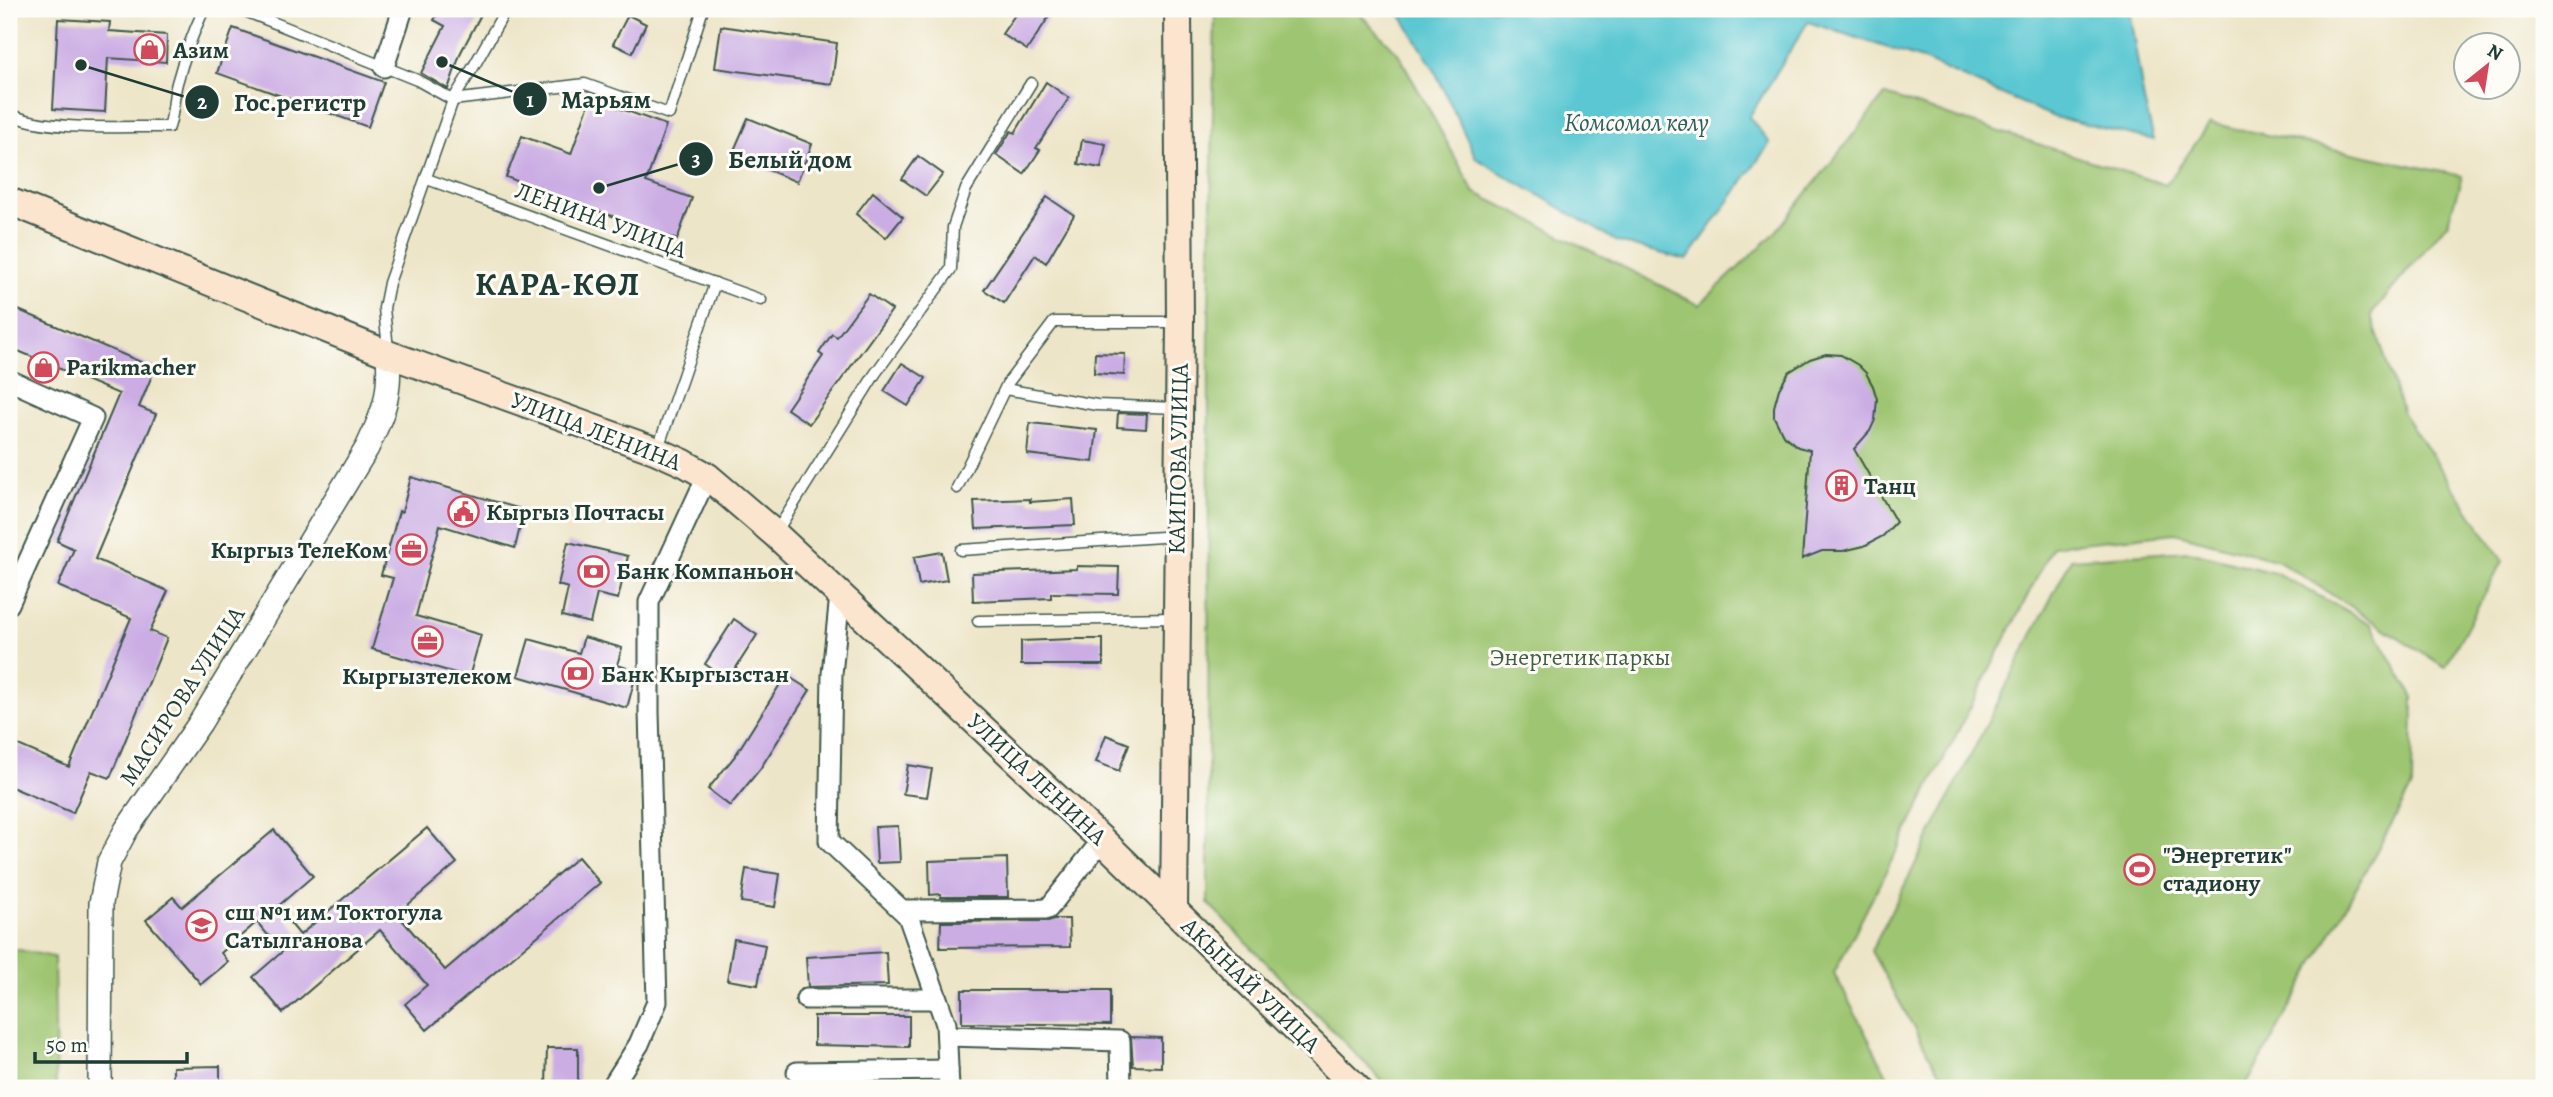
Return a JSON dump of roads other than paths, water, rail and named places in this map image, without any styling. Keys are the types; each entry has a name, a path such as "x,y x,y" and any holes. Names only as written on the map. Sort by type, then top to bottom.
{"main road":[{"name":"КАИПОВА УЛИЦА","path":"1174,910 1180,322 1178,9"},
{"name":"УЛИЦА ЛЕНИНА","path":"9,201 388,354 657,451 707,476 775,534 1174,910"},
{"name":"АКЫНАЙ УЛИЦА","path":"1174,910 1357,1088"}],"street":[{"path":"384,67 403,9"},
{"name":"МАСИРОВА УЛИЦА","path":"100,1088 101,903 109,862 126,830 200,723 367,448 386,408 390,377 388,354"},
{"path":"9,380 93,418 9,604"},
{"path":"611,1088 639,1044 657,1002 649,712 649,602 707,476"},
{"path":"797,1072 948,1079 946,1024 908,916 829,841 832,674 840,595"},
{"path":"903,910 1048,909 1102,840"},
{"path":"806,999 937,999"},
{"path":"947,1036 1120,1041 1121,1088"}],"lane":[{"path":"9,114 55,125 169,127 176,86 192,35 204,9"},
{"path":"240,9 384,67 453,100 585,84 669,114 703,9"},
{"path":"388,354 384,308 389,283 453,100 506,9"},
{"path":"775,534 874,374 951,269 953,227 966,189 1031,83"},
{"name":"ЛЕНИНА УЛИЦА","path":"426,179 761,300"},
{"path":"657,451 715,283"},
{"path":"957,488 1005,389 1054,322 1180,322"},
{"path":"1005,389 1097,405 1179,408"},
{"path":"961,550 1177,536"},
{"path":"978,621 1176,618"}],"water":[{"name":"Комсомол көлү","path":"1397,9 2129,9 2144,101 2154,140 2054,117 1919,58 1808,22 1749,117 1770,143 1687,260 1618,242 1476,158 1434,69"}],"place":[{"name":"Азим","path":"150,50"},
{"name":"Марьям","path":"442,62"},
{"name":"Гос.регистр","path":"81,65"},
{"name":"Белый дом","path":"599,188"},
{"name":"Parikmacher","path":"43,367"},
{"name":"Танц","path":"1841,486"},
{"name":"Кыргыз Почтасы","path":"463,512"},
{"name":"Кыргыз ТелеКом","path":"411,550"},
{"name":"Банк Компаньон","path":"593,571"},
{"name":"Кыргызтелеком","path":"427,642"},
{"name":"Банк Кыргызстан","path":"578,674"},
{"name":"\"Энергетик\" стадиону","path":"2140,869"},
{"name":"сш №1 им. Токтогула Сатылганова","path":"202,926"}],"district":[{"name":"КАРА-КӨЛ","path":"558,284"}],"park label":[{"name":"Энергетик паркы","path":"1580,657"}]}
